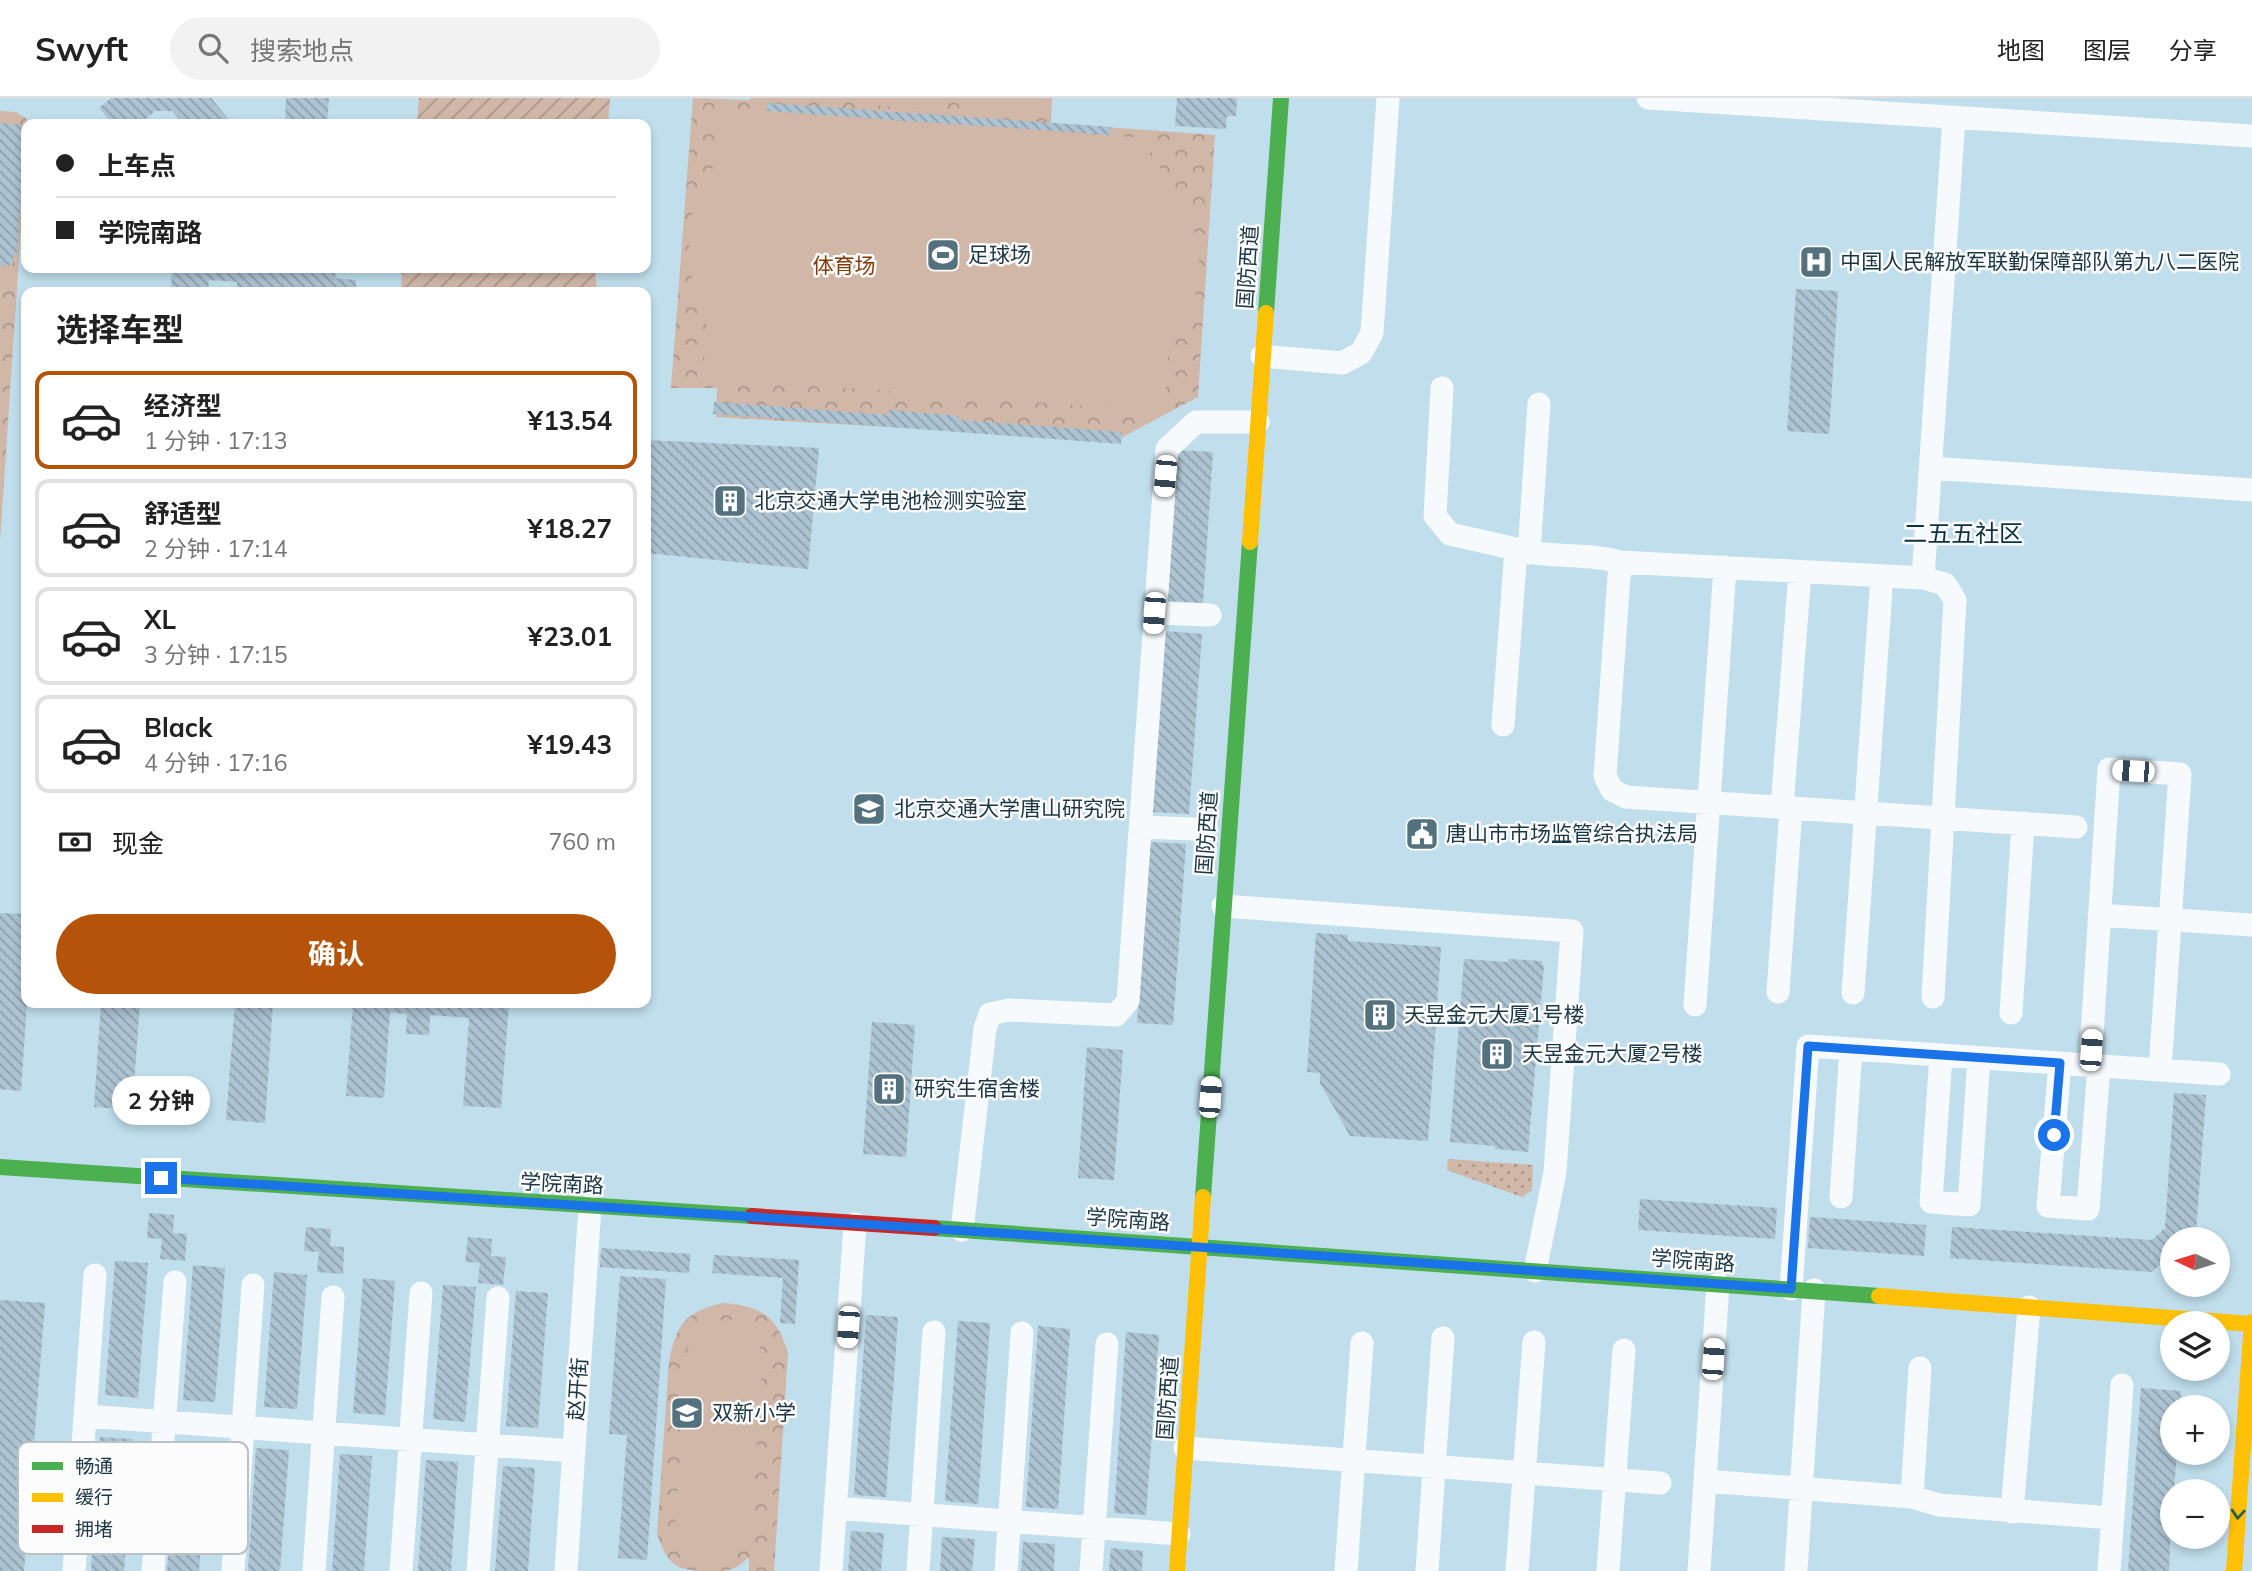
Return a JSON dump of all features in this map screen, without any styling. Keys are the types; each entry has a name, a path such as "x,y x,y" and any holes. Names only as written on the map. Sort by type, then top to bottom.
{"main road":[{"name":"国防西道","path":"1177,1571 1281,98"},
{"name":"学院南路","path":"0,1167 1200,1246 2252,1323"},
{"path":"2234,1571 2252,1323"}],"street":[{"path":"1262,356 1342,363 1361,352 1372,333 1388,98"},
{"path":"1648,98 2252,136"},
{"path":"1923,578 1954,117"},
{"path":"1442,388 1435,516 1450,534 1522,551 1597,556 1620,562 1923,578 1945,584 1955,600 1933,997"},
{"path":"1503,725 1539,404"},
{"path":"962,1230 985,1029 990,1014 1009,1010 1116,1015 1128,1001 1167,449 1196,422 1258,422"},
{"path":"1931,468 2252,490"},
{"path":"1620,562 1605,776 1612,790 1626,797 2076,827"},
{"path":"1695,1005 1725,567"},
{"path":"1777,992 1800,572"},
{"path":"1853,993 1882,576"},
{"path":"1154,613 1210,615"},
{"path":"2060,1063 2048,1206 2088,1209 2099,915 2109,769 2180,774 2160,1070"},
{"path":"2011,1013 2023,823"},
{"path":"1140,827 1194,829"},
{"path":"1223,906 1573,931 1555,1172 1535,1271"},
{"path":"2099,915 2252,925"},
{"path":"1791,1289 1808,1046 2060,1063 2095,1058 2160,1070 2219,1074"},
{"path":"1840,1197 1851,1049"},
{"path":"1941,1055 1931,1202 1969,1205 1979,1058"},
{"name":"赵开街","path":"566,1571 590,1206"},
{"path":"831,1571 855,1224"},
{"path":"83,1442 96,1275"},
{"path":"163,1442 174,1282"},
{"path":"1699,1571 1718,1284"},
{"path":"242,1442 253,1285"},
{"path":"1796,1571 1815,1290"},
{"path":"401,1571 421,1293"},
{"path":"314,1571 333,1297"},
{"path":"478,1571 498,1298"},
{"path":"2012,1512 2029,1307"},
{"path":"918,1571 934,1332"},
{"path":"1006,1571 1022,1333"},
{"path":"1427,1571 1443,1338"},
{"path":"1517,1571 1534,1342"},
{"path":"1346,1571 1362,1343"},
{"path":"1091,1571 1107,1344"},
{"path":"1608,1571 1624,1350"},
{"path":"1912,1497 1920,1368"},
{"path":"2109,1571 2122,1385"},
{"path":"85,1416 573,1451"},
{"path":"1185,1448 1660,1483"},
{"path":"1705,1481 1912,1497 1940,1505 2012,1512 2112,1518"},
{"path":"835,1508 1179,1534"}],"green space":[{"path":"419,98 610,98 608,119 417,119"},
{"name":"体育场","path":"693,98 1052,98 1051,123 1215,135 1198,397 1117,440 716,417 717,388 671,388"},
{"path":"860,98 942,98 941,110 859,104"},
{"path":"960,98 1043,98 1041,117 959,111"},
{"name":"体育场","path":"720,108 1171,140 1149,154 1187,210 1198,249 1198,270 1196,292 1189,316 1168,355 1165,412 703,377 707,315 694,288 690,270 689,235 690,222 701,188 716,163"},
{"path":"0,111 16,112 26,119 21,119 21,228 0,542"},
{"path":"402,273 595,273 597,287 401,287"},
{"path":"1448,1159 1533,1165 1532,1190 1522,1197 1447,1170"},
{"path":"722,1303 747,1307 765,1315 778,1330 788,1353 774,1571 749,1571 749,1557 735,1568 727,1570 698,1571 681,1568 665,1553 657,1534 672,1348 684,1322 699,1311"},
{"path":"729,1319 752,1333 759,1343 763,1357 751,1530 734,1555 720,1562 706,1562 692,1557 681,1548 675,1525 687,1351 703,1329"}],"building":[{"path":"111,98 211,98 228,118 179,119 172,111 155,111 146,119 109,119 99,108"},
{"path":"286,98 329,98 327,119 285,119"},
{"path":"1177,98 1237,98 1236,116 1227,116 1226,129 1175,126"},
{"path":"768,103 1111,127 1111,135 767,111"},
{"path":"0,123 21,125 21,196 17,255 13,255 13,265 0,265"},
{"path":"172,273 336,273 335,278 356,280 356,287 237,287 237,282 209,280 208,287 171,287"},
{"path":"1796,289 1838,291 1829,434 1787,431"},
{"path":"714,402 888,415 889,410 959,416 959,420 1122,432 1121,444 713,414"},
{"name":"北京交通大学电池检测实验室","path":"651,440 819,448 808,569 651,553"},
{"path":"1177,450 1213,452 1203,603 1168,601"},
{"path":"1166,631 1202,634 1189,814 1153,812"},
{"path":"1150,842 1186,844 1173,1025 1137,1023"},
{"path":"0,913 21,914 21,1008 27,1008 21,1091 0,1089"},
{"name":"天昱金元大厦1号楼","path":"1316,933 1348,935 1348,941 1441,947 1428,1141 1350,1136 1320,1083 1320,1073 1307,1072"},
{"name":"天昱金元大厦2号楼","path":"1464,959 1542,961 1544,965 1528,1152 1450,1142"},
{"path":"101,1008 140,1008 132,1110 94,1107"},
{"path":"235,1008 273,1008 265,1123 226,1120"},
{"path":"353,1008 509,1008 501,1108 463,1106 469,1018 430,1015 429,1035 406,1034 407,1014 390,1012 384,1098 346,1096"},
{"name":"研究生宿舍楼","path":"872,1022 915,1025 906,1157 863,1154"},
{"path":"1087,1047 1123,1050 1114,1180 1078,1178"},
{"path":"2174,1093 2206,1095 2196,1227 2165,1227"},
{"path":"1640,1199 1777,1208 1775,1239 1638,1230"},
{"path":"149,1213 174,1215 173,1233 187,1234 185,1261 160,1259 162,1239 147,1238"},
{"path":"1810,1217 1926,1225 1924,1256 1808,1248"},
{"path":"306,1227 331,1229 330,1246 344,1247 343,1274 317,1272 319,1252 304,1251"},
{"path":"1952,1227 2152,1240 2160,1233 2160,1265 2152,1272 1950,1258"},
{"path":"468,1237 492,1239 491,1256 506,1257 503,1285 478,1283 480,1263 465,1262"},
{"path":"601,1248 691,1254 689,1273 600,1267"},
{"path":"714,1255 799,1260 795,1324 780,1323 783,1278 712,1273"},
{"path":"115,1261 148,1263 138,1398 105,1395"},
{"path":"193,1265 225,1268 215,1402 183,1400"},
{"path":"274,1272 307,1275 297,1409 264,1407"},
{"path":"620,1276 666,1279 647,1560 618,1558 627,1435 609,1434"},
{"path":"363,1278 395,1281 385,1415 353,1413"},
{"path":"443,1285 476,1287 465,1422 433,1419"},
{"path":"516,1291 548,1293 538,1428 506,1426"},
{"path":"0,1300 45,1303 34,1442 18,1442 18,1554 25,1554 24,1571 0,1571"},
{"path":"866,1315 898,1317 886,1497 854,1495"},
{"path":"958,1321 990,1323 978,1504 945,1501"},
{"path":"1038,1326 1070,1329 1058,1509 1026,1507"},
{"path":"1126,1332 1159,1335 1146,1515 1114,1513"},
{"path":"2141,1388 2181,1391 2181,1395 2160,1395 2160,1465 2176,1465 2175,1479 2160,1479 2160,1549 2170,1549 2169,1571 2128,1571"},
{"path":"100,1437 133,1439 133,1442 100,1442"},
{"path":"256,1448 289,1450 280,1571 248,1571"},
{"path":"340,1454 372,1456 364,1571 332,1571"},
{"path":"426,1460 458,1462 451,1571 418,1571"},
{"path":"503,1466 535,1468 528,1571 495,1571"},
{"path":"851,1531 884,1533 881,1571 848,1571"},
{"path":"942,1537 975,1539 972,1571 940,1571"},
{"path":"1023,1542 1055,1544 1054,1571 1021,1571"},
{"path":"1111,1548 1143,1551 1142,1571 1109,1571"},
{"path":"92,1554 125,1554 124,1571 91,1571"},
{"path":"168,1554 200,1554 199,1571 167,1571"}],"traffic: fast":[{"path":"1266,313 1281,98"},
{"path":"1203,1197 1250,542"},
{"path":"0,1167 752,1216"},
{"path":"934,1228 1879,1296"}],"traffic: slow":[{"path":"1250,542 1266,313"},
{"path":"1177,1571 1203,1197"},
{"path":"1879,1296 2252,1324"},
{"path":"2234,1571 2252,1322"}],"traffic: jam":[{"path":"752,1216 934,1228"}],"place":[{"name":"足球场","path":"943,255"},
{"name":"中国人民解放军联勤保障部队第九八二医院","path":"1816,262"},
{"name":"北京交通大学电池检测实验室","path":"730,501"},
{"name":"北京交通大学唐山研究院","path":"869,809"},
{"name":"唐山市市场监管综合执法局","path":"1422,834"},
{"name":"天昱金元大厦1号楼","path":"1380,1015"},
{"name":"天昱金元大厦2号楼","path":"1497,1054"},
{"name":"研究生宿舍楼","path":"889,1089"},
{"name":"双新小学","path":"687,1413"}],"district":[{"name":"二五五社区","path":"1963,534"}],"route":[{"path":"161,1178 1200,1246 1791,1289 1808,1046 2060,1063 2054,1135"}]}
